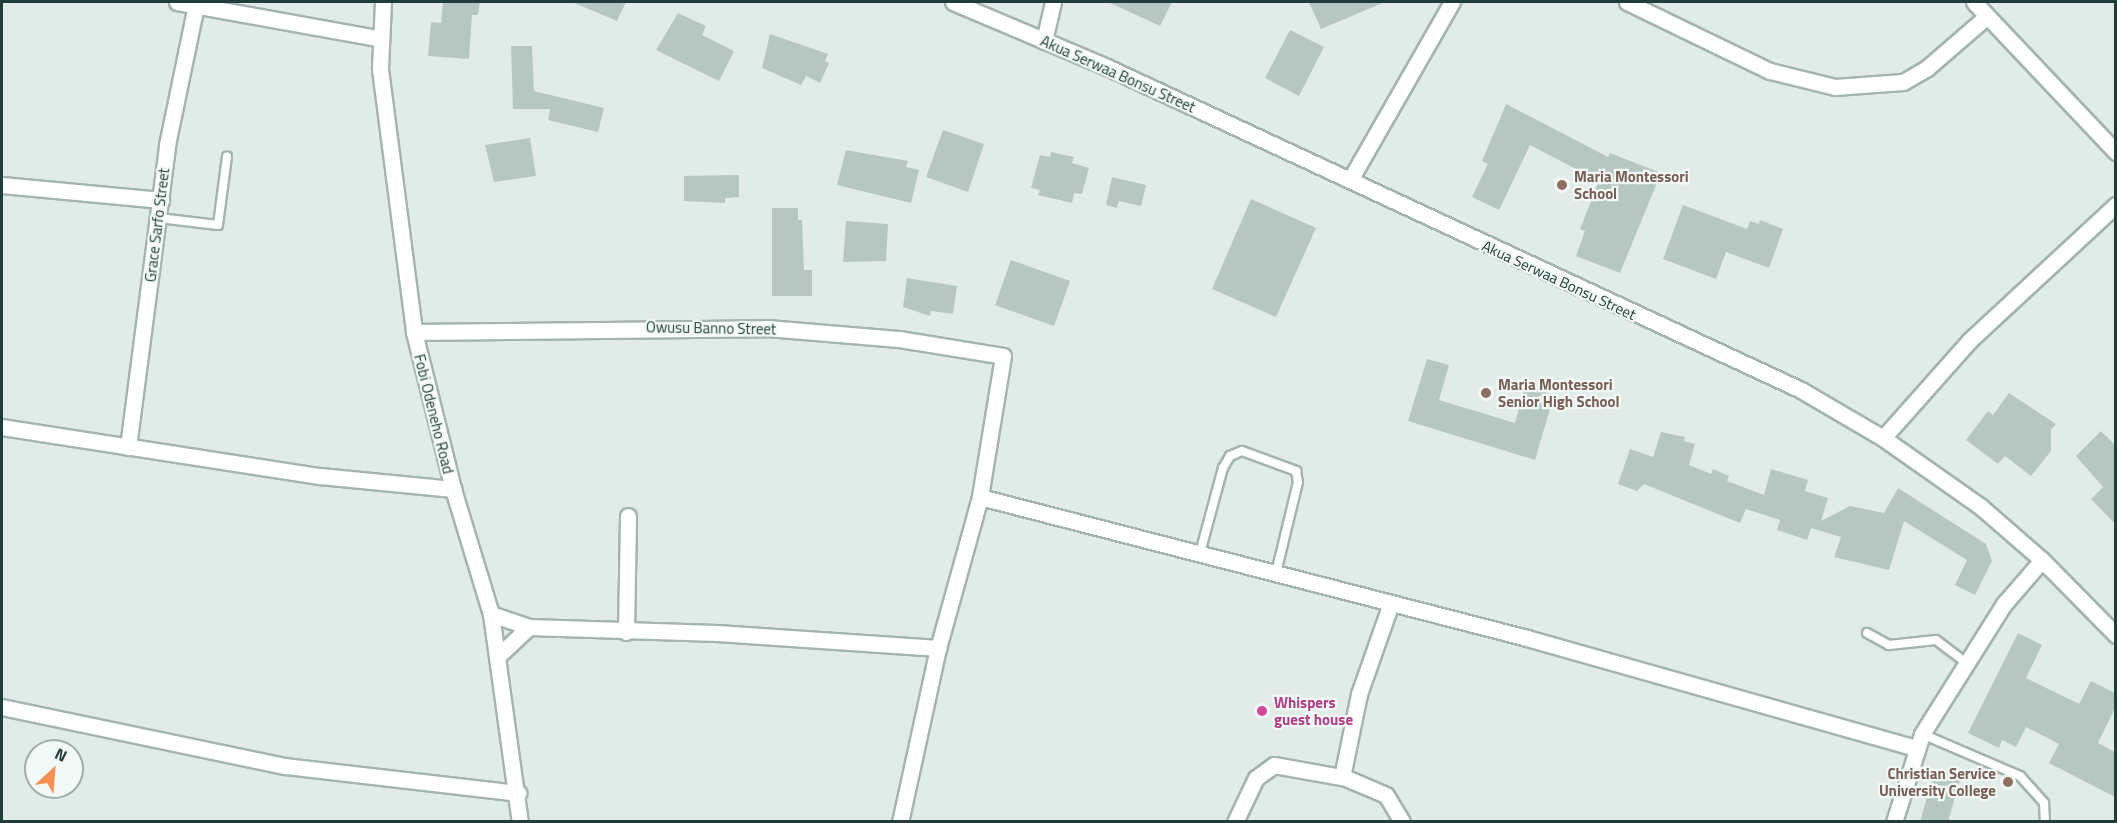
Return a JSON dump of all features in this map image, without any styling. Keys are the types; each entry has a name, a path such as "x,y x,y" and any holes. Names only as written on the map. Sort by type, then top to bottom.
{"street":[{"path":"177,2 378,38"},
{"name":"Fobi Odeneho Road","path":"383,2 378,38 414,332 453,489 491,614 518,793 520,822"},
{"name":"Akua Serwaa Bonsu Street","path":"952,2 1044,41 1350,180 1503,255 1801,390 1883,438 1981,507 2042,560 2115,635"},
{"path":"1044,41 1053,2"},
{"path":"1350,180 1452,2"},
{"path":"1627,2 1770,71 1835,87 1903,82 1928,68 1986,17"},
{"path":"1974,2 2115,152"},
{"name":"Grace Sarfo Street","path":"128,447 167,145 196,5"},
{"path":"2,185 161,201"},
{"path":"1883,438 1970,340 2115,205"},
{"name":"Owusu Banno Street","path":"414,332 767,328 899,339 992,351 1004,358 980,497"},
{"path":"2,427 320,476 453,489"},
{"path":"900,822 938,648 980,497 1918,741"},
{"path":"626,632 628,516"},
{"path":"1894,822 1918,741 2004,604 2042,560"},
{"path":"1342,777 1359,694 1391,603"},
{"path":"491,614 529,627 626,632 717,633 938,648"},
{"path":"498,656 529,627"},
{"path":"2,707 285,766 518,793"},
{"path":"1234,822 1256,778 1274,765 1342,777 1386,795 1402,822"}],"lane":[{"path":"159,218 218,225 227,157"},
{"path":"1200,554 1223,468 1230,456 1242,451 1296,471 1276,573"},
{"path":"1867,633 1889,645 1936,640 1966,663"},
{"path":"1918,741 2020,776 2044,803 2045,822"}],"building":[{"path":"443,2 480,2 478,15 472,15 469,59 428,56 431,22 441,23"},
{"path":"572,2 626,2 617,21"},
{"path":"1108,2 1172,2 1160,26"},
{"path":"1309,2 1385,2 1321,29"},
{"path":"678,13 706,26 702,35 734,51 719,81 656,50"},
{"path":"1290,30 1324,47 1299,96 1265,78"},
{"path":"770,34 828,54 825,61 829,63 820,83 806,76 801,85 762,68"},
{"path":"511,46 532,46 534,91 604,108 598,132 548,120 550,109 513,109"},
{"path":"1506,104 1608,157 1610,153 1661,173 1620,273 1576,256 1585,231 1580,229 1599,181 1530,145 1499,210 1472,197 1488,164 1482,161"},
{"path":"943,130 984,144 968,192 926,177"},
{"path":"530,138 536,176 494,182 485,145"},
{"path":"846,150 908,161 906,167 919,170 911,203 837,185"},
{"path":"1051,152 1074,157 1072,163 1089,168 1082,194 1074,193 1072,203 1038,195 1040,190 1031,188 1040,155 1050,157"},
{"path":"739,175 739,197 725,198 725,203 684,201 684,176"},
{"path":"1112,177 1146,185 1141,206 1119,201 1117,208 1106,205"},
{"path":"1251,199 1316,228 1276,317 1212,289"},
{"path":"1683,205 1747,229 1750,221 1759,224 1760,220 1783,229 1769,268 1726,252 1716,279 1663,259"},
{"path":"772,208 798,208 798,220 802,220 804,270 812,270 812,296 772,296"},
{"path":"846,221 888,224 886,261 843,262"},
{"path":"1011,260 1070,281 1054,326 995,305"},
{"path":"907,278 957,286 953,314 931,311 930,316 903,307"},
{"path":"1427,359 1449,365 1439,400 1515,423 1525,386 1554,395 1535,460 1408,421"},
{"path":"2009,393 2056,424 2051,430 2051,451 2031,476 2005,456 1998,464 1966,440 1988,411 1993,415"},
{"path":"2101,431 2115,445 2115,524 2091,499 2103,487 2076,456"},
{"path":"1661,432 1685,437 1684,441 1695,444 1689,465 1711,474 1713,469 1729,476 1727,481 1764,495 1771,469 1808,480 1805,491 1828,498 1821,521 1850,506 1884,513 1898,488 1986,544 1992,561 1975,595 1955,585 1967,560 1904,521 1889,570 1834,557 1841,537 1811,528 1807,540 1777,530 1780,520 1746,509 1740,523 1644,484 1637,491 1618,484 1630,449 1653,457"},
{"path":"2018,633 2042,645 2026,678 2079,704 2091,681 2115,693 2115,708 2098,743 2115,752 2115,797 2049,763 2059,744 2026,727 2016,747 2002,740 1999,748 1968,733"},
{"path":"1935,769 1961,776 1948,822 1920,822"}],"place":[{"name":"Maria Montessori School","path":"1562,185"},
{"name":"Maria Montessori Senior High School","path":"1486,393"},
{"name":"Whispers guest house","path":"1262,711"},
{"name":"Christian Service University College","path":"2008,782"}]}
